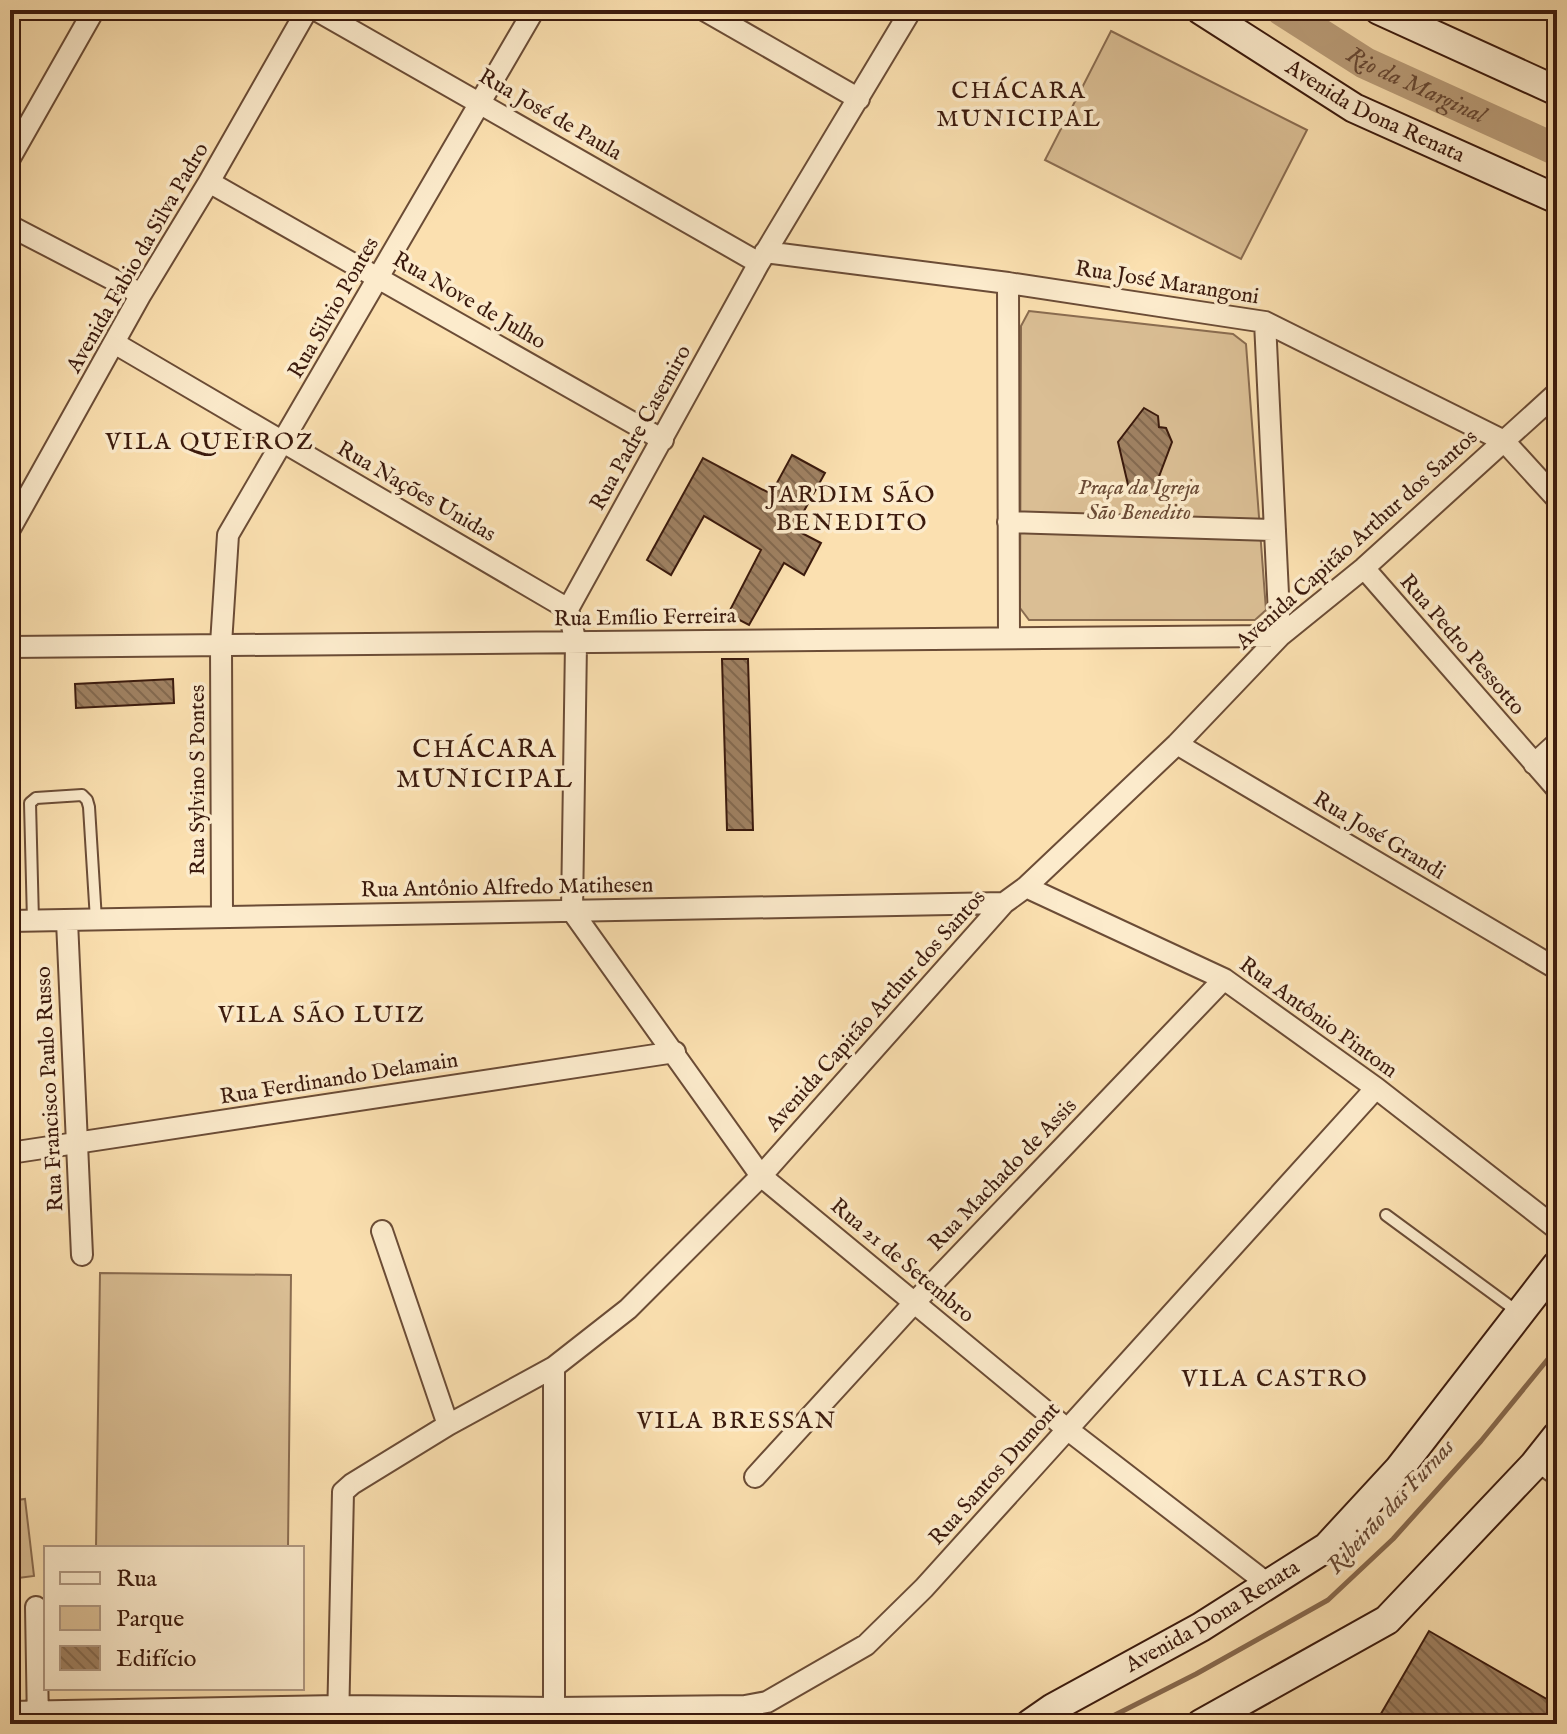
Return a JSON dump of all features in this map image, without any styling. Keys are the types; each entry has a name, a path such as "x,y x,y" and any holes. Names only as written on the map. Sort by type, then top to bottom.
{"main road":[{"name":"Avenida Dona Renata","path":"1201,10 1354,108 1557,199"},
{"path":"1379,10 1557,91"},
{"name":"Avenida Dona Renata","path":"1030,1724 1053,1708 1201,1627 1327,1547 1399,1469 1557,1265"},
{"path":"1201,1724 1387,1620 1546,1473 1557,1436"}],"street":[{"path":"10,158 94,10"},
{"name":"Avenida Fabio da Silva Padro","path":"10,529 116,344 141,294 307,10"},
{"name":"Rua José de Paula","path":"316,10 762,258"},
{"name":"Rua Silvio Pontes","path":"221,644 228,535 534,10"},
{"name":"Rua Padre Casemiro","path":"568,609 762,258 911,10"},
{"path":"717,13 859,99"},
{"name":"Rua Nove de Julho","path":"209,182 663,440"},
{"path":"10,226 141,294"},
{"name":"Rua José Marangoni","path":"762,258 1008,283 1265,322 1504,441 1557,499"},
{"path":"1008,283 1009,638"},
{"path":"1265,322 1280,636"},
{"name":"Rua Nações Unidas","path":"116,344 568,609"},
{"name":"Avenida Capitão Arthur dos Santos","path":"338,1715 343,1492 448,1425 554,1367 628,1309 761,1176 1004,903 1026,887 1177,744 1280,636 1364,568 1557,393"},
{"path":"1008,522 1275,530"},
{"name":"Rua Pedro Pessotto","path":"1364,568 1557,789"},
{"path":"568,609 576,643 572,911"},
{"name":"Rua Emílio Ferreira","path":"10,647 1280,636"},
{"name":"Rua Sylvino S Pontes","path":"221,644 222,916"},
{"path":"1534,764 1557,743"},
{"name":"Rua José Grandi","path":"1177,744 1557,969"},
{"name":"Rua Antônio Pintom","path":"1026,887 1224,979 1376,1088 1557,1229"},
{"name":"Rua Antônio Alfredo Matihesen","path":"10,921 1004,903"},
{"name":"Rua 21 de Setembro","path":"572,911 761,1176 1067,1429 1268,1584"},
{"name":"Rua Francisco Paulo Russo","path":"67,921 82,1255"},
{"name":"Rua Machado de Assis","path":"755,1477 914,1303 1224,979"},
{"name":"Rua Ferdinando Delamain","path":"10,1153 675,1052"},
{"name":"Rua Santos Dumont","path":"10,1712 38,1718 554,1716 745,1706 767,1702 866,1645 924,1588 1376,1088"},
{"path":"382,1231 448,1425"},
{"path":"554,1367 554,1716"},
{"path":"36,1607 38,1718"}],"lane":[{"path":"33,921 30,803 36,798 82,795 89,807 96,920"},
{"path":"1386,1215 1519,1314"}],"green space":[{"path":"1111,31 1307,130 1241,259 1045,160"},
{"name":"Praça da Igreja São Benedito","path":"1029,311 1233,334 1246,344 1266,610 1255,620 1029,620 1020,608 1021,326"},
{"path":"100,1273 291,1275 288,1546 96,1546"},
{"path":"25,1499 34,1576 10,1579 10,1501"}],"building":[{"path":"1144,408 1158,416 1159,427 1166,428 1172,442 1152,495 1129,489 1118,442"},
{"path":"792,455 825,473 794,529 821,543 804,575 784,563 749,625 728,614 761,550 704,516 671,575 647,560 703,458 771,494"},
{"path":"722,659 748,659 753,830 727,830"},
{"path":"173,679 174,703 76,708 75,684"},
{"path":"1429,1631 1557,1705 1557,1724 1375,1724"}],"waterway":[{"name":"Rio da Marginal","path":"1282,10 1365,63 1557,150"},
{"name":"Ribeirão das Furnas","path":"1097,1724 1196,1674 1328,1600 1393,1539 1481,1441 1557,1348"}],"district":[{"name":"CHÁCARA MUNICIPAL","path":"1019,105"},
{"name":"VILA QUEIROZ","path":"210,442"},
{"name":"JARDIM SÃO BENEDITO","path":"852,509"},
{"name":"CHÁCARA MUNICIPAL","path":"485,764"},
{"name":"VILA SÃO LUIZ","path":"322,1015"},
{"name":"VILA CASTRO","path":"1275,1379"},
{"name":"VILA BRESSAN","path":"737,1421"}]}
